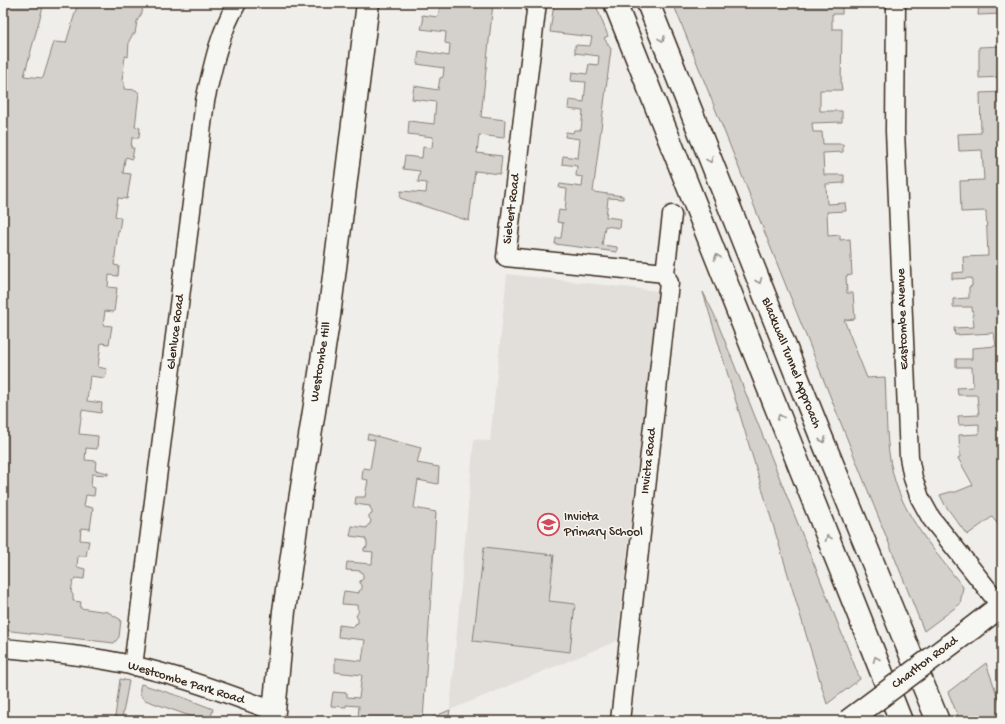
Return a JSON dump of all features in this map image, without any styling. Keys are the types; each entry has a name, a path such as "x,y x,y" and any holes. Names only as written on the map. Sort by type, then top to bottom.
{"main road":[{"name":"Westcombe Hill","path":"273,715 284,611 329,316 368,3"},
{"path":"615,3 901,721"},
{"name":"Blackwall Tunnel Approach","path":"648,3 820,434 938,721"},
{"name":"Charlton Road","path":"848,721 1001,606"}],"street":[{"name":"Glenluce Road","path":"133,666 205,101 214,57 237,3"},
{"name":"Siebert Road","path":"537,3 506,256 665,273"},
{"name":"Eastcombe Avenue","path":"896,3 895,131 909,457 913,478 920,498 931,518 1001,606"},
{"name":"Invicta Road","path":"620,721 669,283 665,273 672,215"},
{"name":"Westcombe Park Road","path":"3,648 81,657 133,666 169,675 263,707 273,715"}],"shaded area":[{"path":"3,3 44,3 24,76 43,78 54,42 66,43 78,3 143,3 142,13 137,21 135,34 133,34 129,41 128,57 125,56 122,81 124,82 124,89 136,90 139,93 135,127 140,128 139,138 132,138 131,148 134,148 132,159 126,157 125,159 123,173 131,174 127,199 118,198 115,216 121,218 114,265 119,266 118,276 109,275 108,287 117,288 114,312 105,311 103,325 112,326 109,344 101,343 98,367 107,369 105,378 90,376 87,401 102,403 101,413 82,410 79,434 98,436 97,449 86,448 85,460 96,461 95,470 108,473 108,475 92,474 91,487 95,488 94,496 86,495 84,506 93,508 90,529 81,528 80,540 89,541 86,556 78,556 77,567 85,569 84,579 76,578 73,580 71,592 73,595 73,601 81,602 80,608 108,612 121,620 119,637 114,643 3,630"},
{"path":"449,3 493,3 481,117 505,120 504,138 479,135 477,153 502,156 500,174 475,171 469,221 400,198 401,191 426,193 427,183 418,182 420,171 403,169 405,156 422,158 423,147 432,148 433,137 408,134 409,121 434,124 436,102 412,99 414,86 438,90 440,78 443,77 444,68 417,64 419,51 449,56 450,44 445,43 446,32 421,29 423,22 422,15 438,17 440,6 449,7"},
{"path":"554,3 595,3 608,36 604,38 611,49 593,192 623,196 623,199 608,198 606,217 621,219 620,228 605,226 602,245 617,247 617,252 555,244 556,238 561,238 563,223 557,222 559,210 565,211 567,189 559,188 560,184 582,187 583,177 576,176 577,166 562,164 563,156 578,158 580,139 565,137 566,132 573,133 574,130 581,130 583,111 568,109 569,100 584,102 586,82 571,81 572,72 587,74 589,64 598,65 599,56 575,53 575,45 590,46 592,37 550,32"},
{"path":"673,3 842,3 842,14 832,14 832,29 842,29 842,90 820,90 820,111 842,111 842,122 812,123 813,132 822,132 823,144 843,144 843,152 823,153 824,175 844,175 844,183 826,184 827,204 845,203 846,211 827,212 828,236 840,235 840,240 850,239 852,275 846,276 847,293 853,293 855,319 844,320 867,378 885,377 890,462 898,490 922,534 963,587 960,604 924,631"},
{"path":"979,3 1002,3 1002,14 978,15"},
{"path":"1002,46 1002,77 979,78 979,47"},
{"path":"1002,92 1002,509 999,512 1002,517 1002,527 1001,528 992,517 967,535 945,505 940,495 956,492 973,485 958,458 960,457 959,435 979,434 979,424 959,425 958,416 979,415 977,395 958,395 957,388 973,387 972,367 956,367 956,359 972,359 972,348 996,346 994,333 955,335 954,328 974,327 972,307 953,307 953,299 969,298 969,287 972,286 972,278 952,279 952,273 964,272 963,257 988,256 986,211 961,212 960,181 984,180 982,150 959,151 958,134 981,133 980,93"},
{"name":"Invicta Primary School","path":"507,274 658,291 617,641 450,710 474,439 490,441"},
{"path":"703,292 714,314 860,679 827,704"},
{"path":"368,434 421,448 417,463 439,467 438,484 418,480 414,508 436,512 423,721 345,721 345,717 358,718 359,706 331,706 333,692 347,693 347,697 359,698 362,675 335,672 335,658 362,661 365,640 338,637 339,625 354,627 355,624 358,623 356,616 359,611 357,605 342,604 344,591 359,593 362,589 360,581 363,579 363,575 361,571 346,570 347,562 372,564 373,552 364,551 364,548 367,547 365,538 350,536 352,526 367,528 371,520 369,518 369,515 372,514 370,506 355,504 356,497 365,497 368,480 362,479 363,468 370,469 375,440 367,439"},
{"path":"484,547 554,555 549,601 575,604 570,652 473,641"},
{"path":"986,663 1002,709 1002,721 960,721 948,692"},
{"path":"120,679 129,681 122,718 115,717"},
{"path":"141,684 213,709 210,721 204,721 145,700 140,693"},
{"path":"450,710 448,721 424,721"}],"place":[{"name":"Invicta Primary School","path":"548,524"}]}
